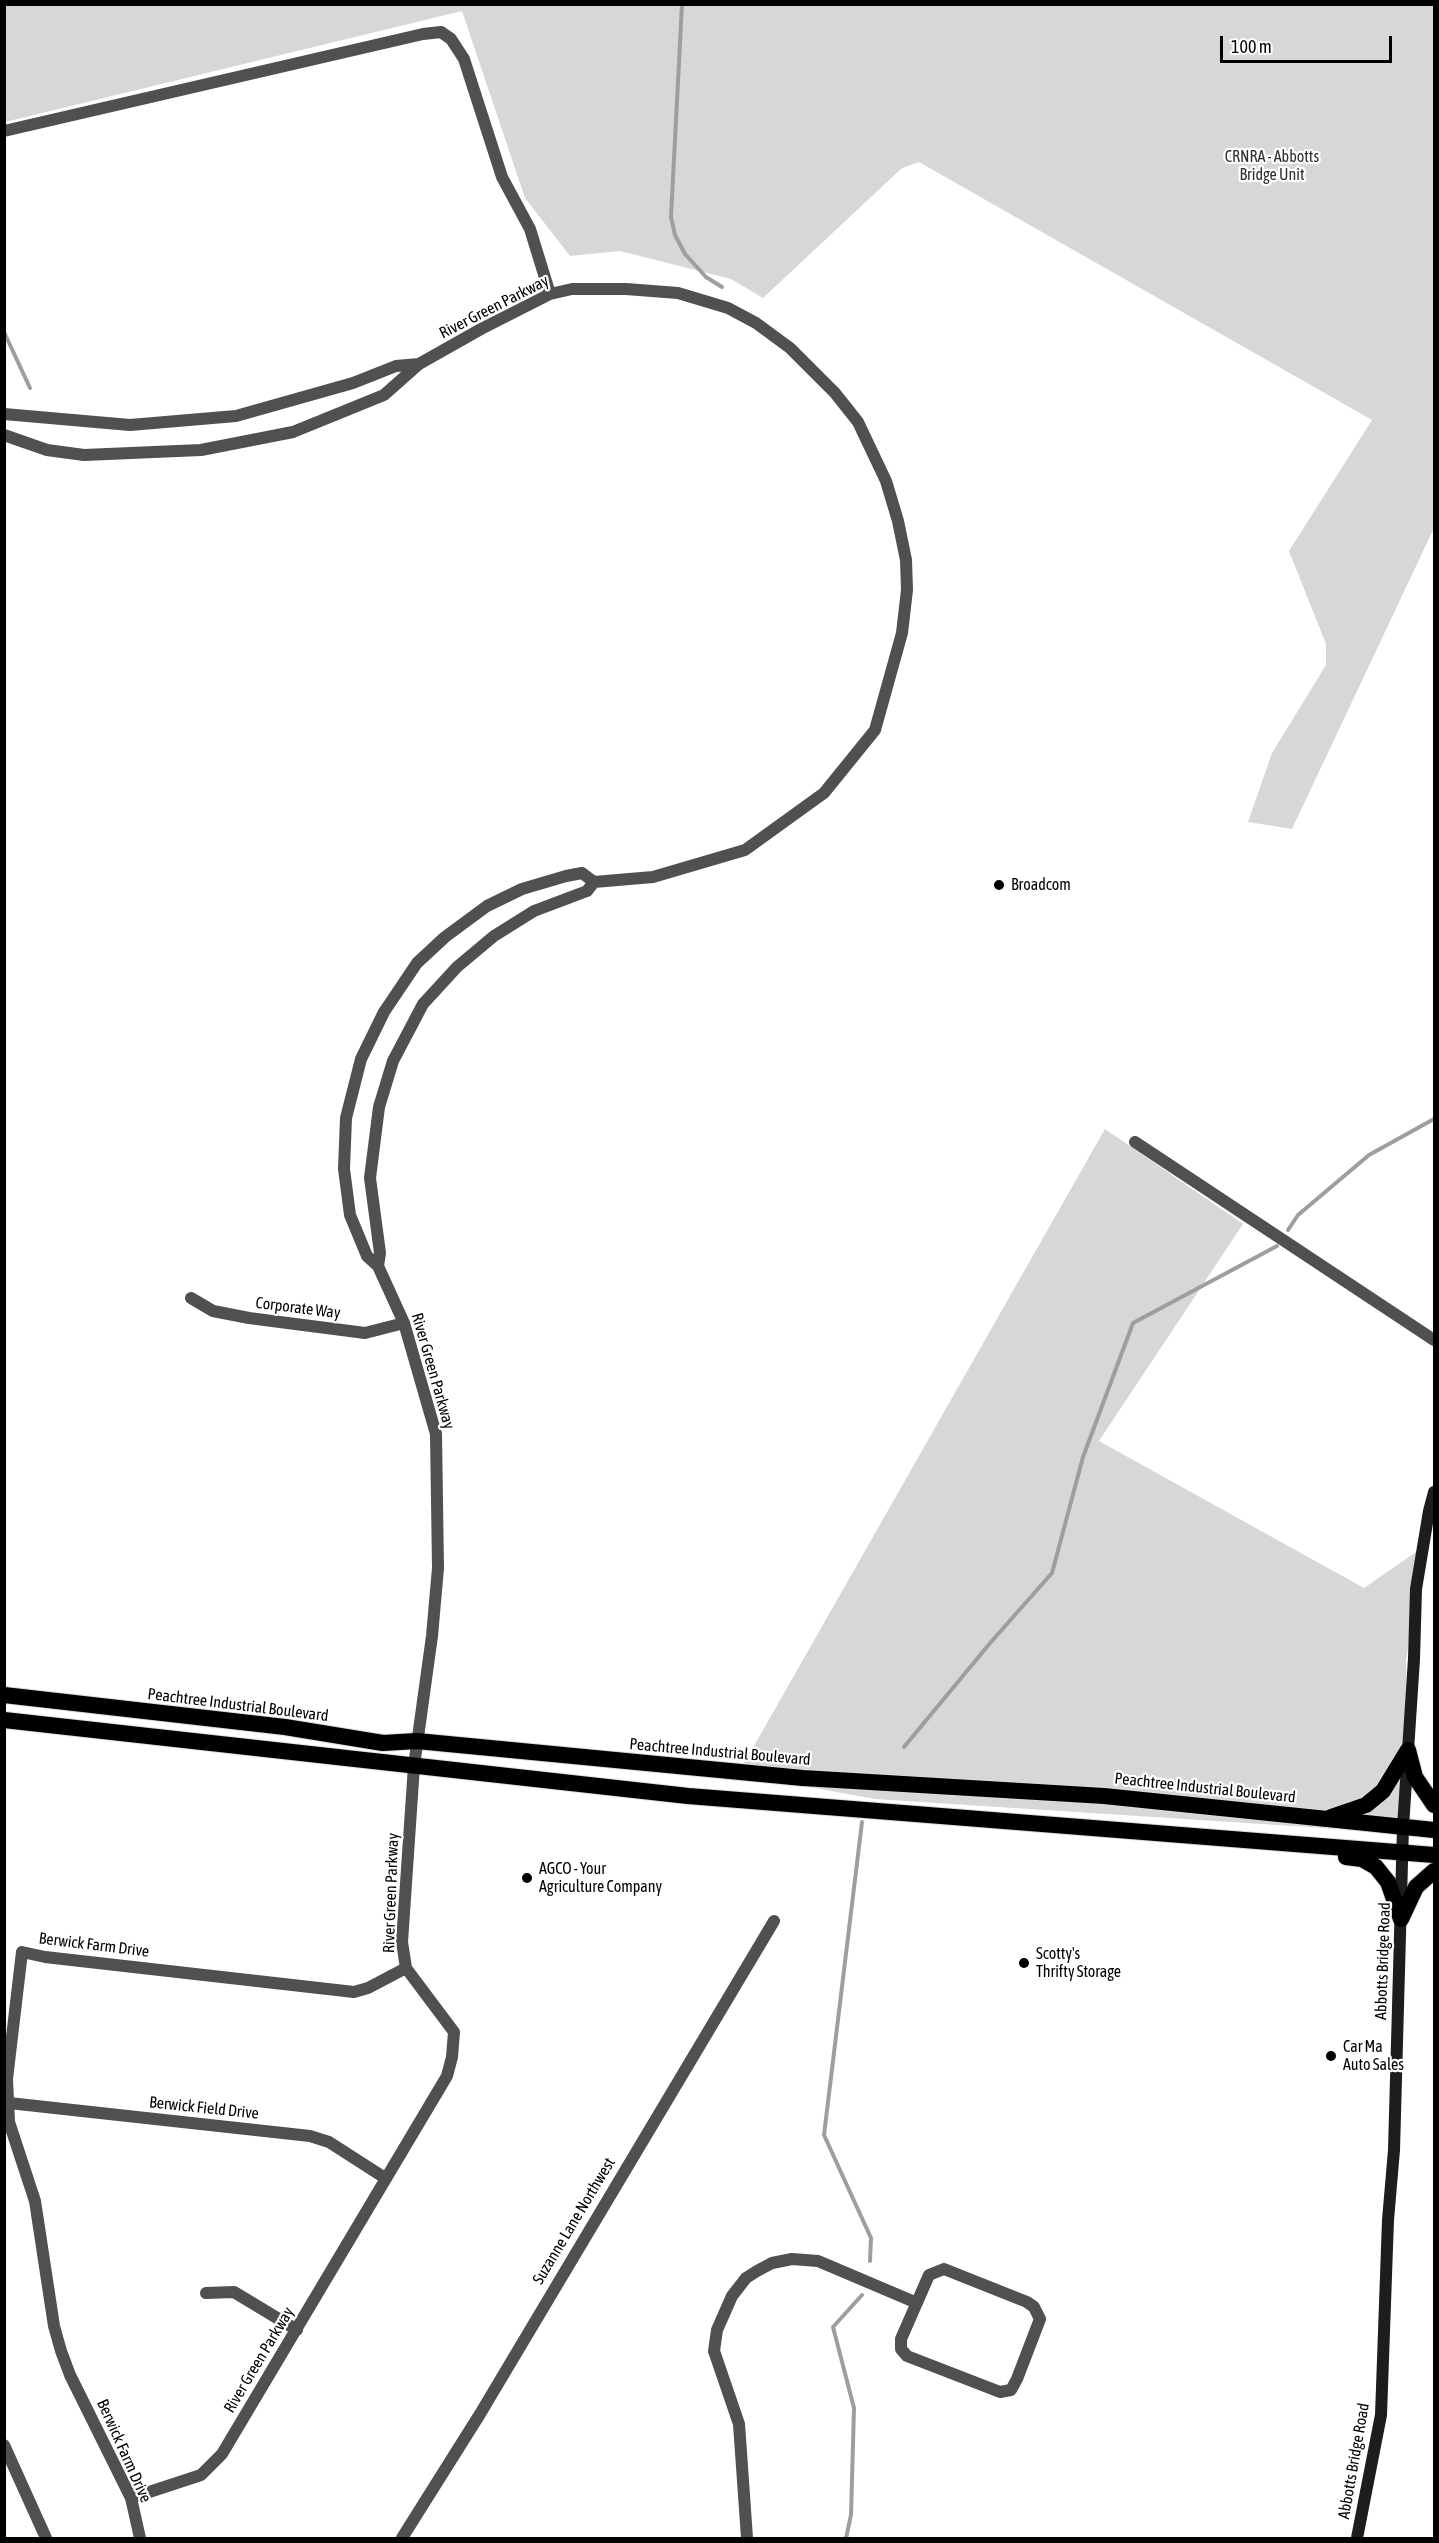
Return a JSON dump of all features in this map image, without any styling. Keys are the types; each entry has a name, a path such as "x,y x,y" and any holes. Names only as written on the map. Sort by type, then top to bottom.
{"highway":[{"name":"Peachtree Industrial Boulevard","path":"4,1695 285,1727 383,1743 417,1741 747,1773 1104,1796 1434,1830"},
{"path":"4,1720 688,1796 1434,1855"},
{"path":"1408,1750 1415,1777 1434,1805"},
{"path":"1327,1819 1366,1805 1383,1791 1408,1750"},
{"path":"1305,1845 1332,1856 1362,1859 1376,1867 1388,1882 1401,1919"},
{"path":"1401,1919 1416,1887 1434,1871"}],"main road":[{"name":"Abbotts Bridge Road","path":"1358,2538 1381,2415 1388,2220 1394,2150 1403,1827 1417,1577 1434,1492"}],"street":[{"path":"4,131 423,34 441,32 451,39 464,59 502,177 530,229 550,294"},
{"name":"River Green Parkway","path":"4,435 47,450 84,455 201,450 293,432 384,395 419,364 550,294 572,289 626,289 678,293 728,308 756,323 790,348 836,393 858,422 886,481 898,521 906,560 907,590 902,633 875,730 824,793 745,850 653,877 594,882 582,873 566,876 522,889 487,906 445,937 417,963 384,1012 361,1059 346,1118 344,1169 350,1215 367,1256 378,1266 404,1323 436,1434 438,1568 432,1636 414,1766 402,1942 406,1968 454,2032 453,2049 447,2076 222,2454 201,2475 131,2498"},
{"name":"River Green Parkway","path":"4,414 130,425 226,417 353,383 396,366 419,364"},
{"name":"River Green Parkway","path":"378,1266 380,1253 373,1216 370,1178 379,1107 393,1061 423,1004 457,967 494,936 534,911 587,891 594,882"},
{"path":"1135,1142 1434,1340"},
{"name":"Corporate Way","path":"191,1298 213,1311 365,1333 404,1323"},
{"name":"Suzanne Lane Northwest","path":"402,2538 480,2414 774,1921"},
{"name":"Berwick Farm Drive","path":"140,2538 131,2498 70,2375 61,2351 54,2326 35,2201 9,2122 7,2079 9,2018 22,1952 45,1958 354,1992 368,1988 406,1968"},
{"name":"Berwick Field Drive","path":"9,2103 310,2136 329,2142 385,2178"},
{"path":"747,2538 739,2424 714,2351 717,2330 732,2296 746,2278 757,2271 772,2263 792,2259 818,2261 917,2303"},
{"path":"944,2269 1027,2302 1034,2307 1040,2319 1011,2390 1000,2392 907,2356 901,2349 901,2339 917,2303 929,2275 944,2269"},
{"path":"206,2293 234,2292 297,2330"},
{"path":"4,2445 46,2538"}],"green space":[{"name":"CRNRA - Abbotts Bridge Unit","path":"4,5 1434,5 1434,528 1292,829 1248,822 1272,753 1326,665 1326,644 1289,551 1372,420 919,162 902,168 763,298 731,279 620,251 570,256 525,198 462,11 5,122"},
{"path":"1105,1129 1243,1224 1099,1441 1364,1588 1426,1545 1412,1616 1406,1662 1407,1704 1401,1833 875,1799 738,1774"}],"waterway":[{"path":"682,4 671,217 675,235 685,254 706,277 722,287"},
{"path":"4,332 30,388"},
{"path":"1288,1230 1298,1215 1369,1155 1434,1119"},
{"path":"904,1747 1052,1573 1083,1457 1133,1323 1277,1246"},
{"path":"862,1822 824,2135 871,2238 870,2261"},
{"path":"846,2538 851,2515 854,2408 833,2327 862,2295"}],"place":[{"name":"Broadcom","path":"999,885"},
{"name":"AGCO - Your Agriculture Company","path":"527,1878"},
{"name":"Scotty's Thrifty Storage","path":"1024,1963"},
{"name":"Car Ma Auto Sales","path":"1331,2056"}]}
